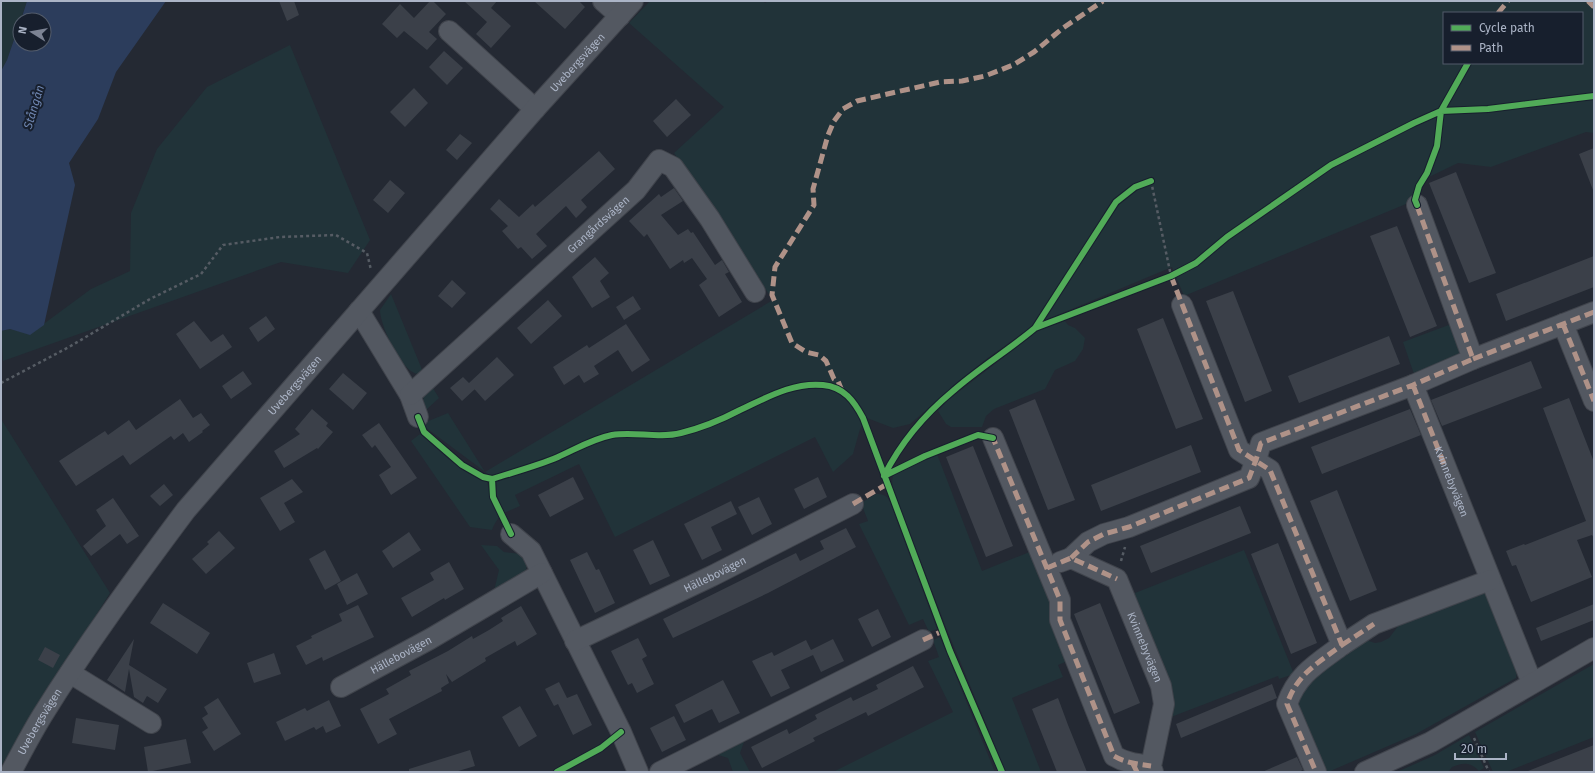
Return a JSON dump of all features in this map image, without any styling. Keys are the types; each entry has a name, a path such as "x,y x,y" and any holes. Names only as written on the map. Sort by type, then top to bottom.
{"street":[{"path":"603,1 620,16"},
{"name":"Uvebergsvägen","path":"11,772 42,717 70,673 134,579 186,510 536,109 633,1"},
{"path":"449,31 536,109"},
{"name":"Grangårdsvägen","path":"410,395 636,190 659,160 673,167 710,219 754,292"},
{"path":"1417,205 1473,359"},
{"path":"1182,305 1239,450 1270,470 1342,645"},
{"path":"359,311 410,395 418,417"},
{"path":"1046,568 1071,558 1088,542 1104,534 1129,527 1249,478 1261,442 1413,385 1473,359 1594,312"},
{"path":"1563,324 1594,401"},
{"name":"Kvinnebyvägen","path":"1413,385 1532,683"},
{"name":"Kvinnebyvägen","path":"993,438 1060,600 1060,620 1114,756 1122,761 1152,769 1164,704 1161,686 1117,579"},
{"name":"Hällebovägen","path":"575,641 712,576 853,504"},
{"path":"511,534 531,550 638,772"},
{"path":"1071,558 1117,579"},
{"name":"Hällebovägen","path":"341,687 430,639 542,573"},
{"path":"1316,772 1287,704 1298,681 1311,668 1374,624 1490,580"},
{"path":"660,772 923,640"},
{"path":"1365,772 1431,742 1594,648"},
{"path":"70,673 151,723"}],"path":[{"path":"1151,181 1171,276"},
{"path":"1,383 70,347 150,299 200,274 224,245 280,238 336,235 367,253 377,291"},
{"path":"1117,579 1129,527"},
{"path":"1466,722 1489,772"}],"shaded area":[{"path":"1,1 27,1 23,12 12,12 12,45 1,71"},
{"path":"650,1 763,1 765,3 768,1 1594,1 1594,133 1586,132 1491,167 1458,163 1427,178 1406,204 1184,296 1172,267 1034,325 985,360 910,424 893,428 867,418 860,429 853,454 833,472 815,437 615,537 579,464 515,495 520,506 504,513 497,496 496,480 485,472 773,300 674,153 724,107 629,23"},
{"path":"290,45 370,240 348,273 281,262 3,361 1,331 10,329 30,334 91,289 130,271 131,213 157,149 207,87"},
{"path":"391,294 423,372 419,374 412,372 399,358 384,326 380,310"},
{"path":"1065,321 1085,338 1083,349 1075,361 1055,370 1045,389 994,409 986,416 982,427 951,427 946,424 938,411 948,400 1039,330"},
{"path":"1454,323 1462,355 1415,377 1403,342"},
{"path":"431,385 439,398 426,410 423,395"},
{"path":"448,413 485,472 425,427 426,422"},
{"path":"1,419 110,593 1,766"},
{"path":"420,434 468,473 487,482 492,503 499,517 492,530 470,527 411,441"},
{"path":"937,454 982,571 1032,551 1053,603 1070,660 1058,665 1063,677 1012,698 1041,772 1006,772 945,625 893,489 892,482 896,471"},
{"path":"876,494 884,495 890,502 937,629 929,632 923,619 909,625 859,524 868,521 861,503"},
{"path":"481,545 497,546 504,552 521,554 527,566 524,576 493,595 499,570"},
{"path":"1244,550 1294,674 1279,679 1278,676 1171,717 1136,601 1135,593"},
{"path":"1478,592 1491,598 1517,670 1516,678 1416,734 1328,772 1321,772 1303,731 1297,709 1299,690 1363,639 1375,643 1381,642 1389,638 1402,621"},
{"path":"940,637 995,772 833,772 953,712 928,661 939,657 933,640"},
{"path":"1594,664 1594,737 1506,772 1493,772 1475,732"},
{"path":"1469,735 1484,768 1479,771 1470,764 1460,764 1452,767 1448,772 1397,772 1435,755"},
{"path":"745,739 740,753 750,772 733,772 728,758 715,754"}],"water":[{"name":"Stångån","path":"27,1 166,1 116,72 98,119 69,163 75,185 44,325 30,335 10,329 1,331 1,71 12,45 12,52 52,52 52,12 24,12"}],"building":[{"path":"279,1 294,1 299,15 287,21"},
{"path":"430,1 433,1 446,14 429,32 437,39 427,50 404,31 397,38 382,24 400,4 414,18"},
{"path":"464,1 497,1 491,8 511,26 491,48 476,34 487,22"},
{"path":"534,1 579,1 585,7 565,29"},
{"path":"444,51 463,68 447,85 429,67"},
{"path":"414,88 428,103 405,127 390,112"},
{"path":"676,99 691,115 667,137 653,121"},
{"path":"460,134 472,143 457,160 446,150"},
{"path":"1594,148 1594,190 1593,190 1579,154"},
{"path":"599,151 615,169 581,200 587,207 576,218 566,206 536,234 547,246 532,259 521,247 518,249 502,231 508,226 490,209 499,199 519,217 533,204 535,207"},
{"path":"1456,172 1496,273 1469,283 1429,183"},
{"path":"390,180 405,193 388,213 373,200"},
{"path":"674,188 683,201 661,215 678,235 688,229 691,233 693,232 715,265 722,260 729,272 725,274 742,302 719,317 699,285 707,279 692,258 684,263 683,260 670,269 647,234 644,237 629,221 659,194 661,197"},
{"path":"1397,226 1437,326 1410,337 1370,236"},
{"path":"1594,256 1594,287 1506,321 1496,294"},
{"path":"595,257 609,273 600,281 610,297 592,308 572,277"},
{"path":"452,280 466,293 452,308 438,296"},
{"path":"1233,291 1272,391 1245,402 1206,301"},
{"path":"633,296 641,309 624,320 616,307"},
{"path":"548,300 562,316 531,344 517,328"},
{"path":"266,316 275,329 258,342 249,328"},
{"path":"1163,318 1203,419 1176,429 1137,329"},
{"path":"194,321 211,342 223,334 232,347 200,369 176,334"},
{"path":"626,324 650,360 632,372 618,350 594,366 599,374 584,383 579,375 564,385 553,367 587,345 589,348"},
{"path":"1389,336 1400,364 1299,403 1288,376"},
{"path":"497,357 514,375 485,401 469,383"},
{"path":"1531,361 1542,388 1442,426 1431,400"},
{"path":"243,371 252,384 231,399 222,386"},
{"path":"343,373 367,393 353,410 329,389"},
{"path":"463,377 475,389 462,401 450,388"},
{"path":"1569,398 1594,462 1594,538 1592,535 1577,540 1592,577 1531,602 1516,565 1512,566 1506,551 1586,521 1543,408"},
{"path":"180,399 193,418 201,413 210,425 189,442 183,433 174,440 171,436 130,465 123,455 76,486 59,461 105,431 108,435 129,420 136,430"},
{"path":"1035,399 1075,500 1048,510 1009,410"},
{"path":"312,409 328,423 326,426 333,432 318,449 317,448 284,468 274,451 300,434 295,429"},
{"path":"1410,409 1421,435 1322,474 1311,447"},
{"path":"379,423 417,478 391,495 379,475 391,467 375,445 372,448 362,435"},
{"path":"1191,445 1201,472 1101,511 1091,485"},
{"path":"973,446 1013,546 986,557 946,457"},
{"path":"573,477 584,499 550,517 538,495"},
{"path":"818,477 827,497 804,509 794,489"},
{"path":"292,479 303,492 284,503 295,522 280,531 260,498"},
{"path":"164,484 173,495 160,506 150,496"},
{"path":"1337,490 1377,590 1350,601 1310,501"},
{"path":"759,497 772,524 752,535 738,507"},
{"path":"113,498 139,536 127,544 120,534 91,556 83,546 106,526 96,510"},
{"path":"731,501 737,514 711,527 722,550 702,560 684,524"},
{"path":"1240,506 1251,533 1151,573 1140,546"},
{"path":"846,528 856,547 768,593 673,638 663,619 796,553 800,561 824,549 820,541"},
{"path":"219,531 235,548 206,574 192,559 209,544 207,542"},
{"path":"409,532 421,550 393,568 382,551"},
{"path":"653,540 670,576 650,585 633,550"},
{"path":"1278,543 1317,643 1291,654 1251,554"},
{"path":"325,550 341,581 325,590 309,559"},
{"path":"587,552 596,570 599,569 615,603 595,613 570,560"},
{"path":"449,562 464,589 445,600 444,598 412,617 401,598 434,580 430,573"},
{"path":"357,573 368,594 347,605 337,584"},
{"path":"163,603 210,633 197,654 150,623"},
{"path":"1100,603 1140,703 1114,714 1074,614"},
{"path":"1594,604 1594,620 1541,641 1536,628"},
{"path":"358,605 374,637 323,661 322,657 306,665 296,646 312,638 311,636 342,621 339,614"},
{"path":"521,606 537,634 517,646 515,641 485,658 486,661 452,682 446,674 449,683 441,688 442,691 389,719 397,734 378,744 360,709 389,694 386,689 411,675 409,671 448,651 472,636 473,639 489,630 503,621 501,618"},
{"path":"878,609 891,637 872,647 858,619"},
{"path":"638,638 647,656 642,659 654,684 637,693 632,683 628,685 611,651"},
{"path":"134,639 129,665 167,689 158,703 147,696 143,703 134,697 129,669 125,692 107,680"},
{"path":"833,639 844,661 821,672 813,655 781,670 790,688 771,697 752,661 772,652 774,656 806,640 811,650"},
{"path":"45,647 60,655 53,668 38,660"},
{"path":"274,653 281,674 254,683 247,663"},
{"path":"913,666 924,687 868,716 866,712 813,738 815,741 762,768 751,747 787,729 789,734 817,719 815,715 851,697 853,701 878,689 876,685"},
{"path":"723,680 740,713 719,723 712,709 684,723 675,705"},
{"path":"559,682 567,698 577,694 592,725 573,735 558,704 554,706 545,689"},
{"path":"1272,684 1277,698 1181,738 1176,724"},
{"path":"218,698 241,734 214,751 202,732 208,728 202,718 208,714 204,707"},
{"path":"1058,698 1087,772 1057,772 1032,709"},
{"path":"329,700 341,726 326,733 323,726 316,730 314,727 285,741 276,722 305,708 307,711"},
{"path":"520,706 537,736 519,747 502,717"},
{"path":"674,716 686,740 662,752 650,728"},
{"path":"76,718 119,725 115,750 72,743"},
{"path":"186,739 191,763 148,772 144,747"},
{"path":"1594,745 1594,772 1528,772 1528,771"},
{"path":"470,750 475,766 455,772 409,772 409,769"},
{"path":"1297,757 1303,770 1298,772 1262,772"}],"marked path":[{"path":"842,391 838,381 834,379 826,361 819,355 806,352 792,343 772,295 775,267 814,205 813,189 828,135 834,121 843,109 857,101 940,82 962,81 985,76 1013,65 1034,52 1063,28 1103,1"},
{"path":"1499,12 1508,1"},
{"path":"1588,1 1594,7"},
{"path":"1071,558 1088,542 1104,534 1129,527 1249,478 1261,443 1413,385 1473,359 1416,203"},
{"path":"1171,276 1239,450 1270,470 1342,645 1302,677 1296,685 1287,704 1316,772"},
{"path":"1473,359 1594,312"},
{"path":"1563,324 1594,401"},
{"path":"1413,385 1444,464"},
{"path":"990,437 993,438 1060,600 1060,620 1114,756 1127,762 1151,766"},
{"path":"853,504 887,484"},
{"path":"1047,568 1071,558 1117,579"},
{"path":"1342,645 1374,624"},
{"path":"923,640 943,631"},
{"path":"1133,764 1137,772"}],"cycle path":[{"path":"1417,205 1415,200 1419,186 1427,173 1437,146 1441,111 1467,64"},
{"path":"884,476 906,440 923,419 942,400 1035,328 1171,276 1196,263 1227,237 1331,165 1441,111 1488,109 1594,96"},
{"path":"1035,328 1116,202 1135,187 1151,181"},
{"path":"418,417 424,432 462,465 483,477 492,479 534,466 591,442 612,435 672,435 688,431 718,420 790,388 823,385 830,386 843,392 856,406 863,418 950,651 1002,772"},
{"path":"884,476 925,456 978,435 993,438"},
{"path":"492,479 493,497 511,534"},
{"path":"557,772 601,748 621,732"}]}
